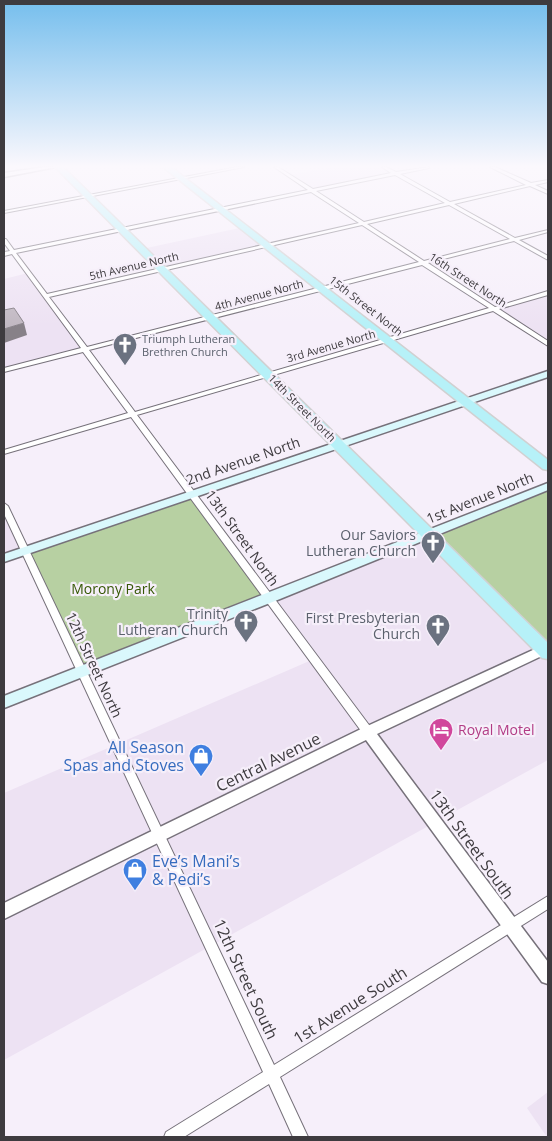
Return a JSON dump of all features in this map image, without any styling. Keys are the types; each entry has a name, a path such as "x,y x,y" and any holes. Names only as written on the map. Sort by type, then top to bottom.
{"main road":[{"name":"14th Street North","path":"113,220 547,650"},
{"name":"15th Street North","path":"236,220 548,466"},
{"name":"2nd Avenue North","path":"4,558 548,374"},
{"name":"1st Avenue North","path":"4,702 270,598 548,486"}],"street":[{"path":"4,254 169,220"},
{"name":"16th Street North","path":"357,220 548,344"},
{"name":"5th Avenue North","path":"46,296 380,220"},
{"path":"481,220 548,258"},
{"name":"4th Avenue North","path":"4,370 548,231"},
{"name":"13th Street North","path":"4,240 134,413 368,732"},
{"name":"3rd Avenue North","path":"4,452 548,293"},
{"name":"12th Street North","path":"4,506 160,835"},
{"name":"Central Avenue","path":"4,911 368,732 547,650"},
{"name":"13th Street South","path":"368,732 548,976"},
{"name":"12th Street South","path":"160,835 300,1137"},
{"name":"1st Avenue South","path":"171,1137 548,902"}],"shaded area":[{"path":"244,227 268,245 162,270 142,249"},
{"path":"28,273 85,350 4,370 4,279"},
{"path":"548,293 548,344 495,309"},
{"path":"4,506 24,551 4,558"},
{"path":"429,534 544,649 548,647 548,760 4,1060 4,793 314,659 270,598"},
{"path":"548,1092 548,1137 547,1137 527,1108"}],"green space":[{"path":"548,486 548,647 544,649 429,534"},
{"name":"Morony Park","path":"193,494 270,598 81,671 24,551"}],"building":[{"path":"14,308 24,323 4,329 4,310"}],"place":[{"name":"Triumph Lutheran Brethren Church","path":"125,366"},
{"name":"Our Saviors Lutheran Church","path":"433,564"},
{"name":"Trinity Lutheran Church","path":"246,643"},
{"name":"First Presbyterian Church","path":"438,647"},
{"name":"Royal Motel","path":"441,751"},
{"name":"All Season Spas and Stoves","path":"201,777"},
{"name":"Eve’s Mani’s & Pedi’s","path":"135,891"}]}
